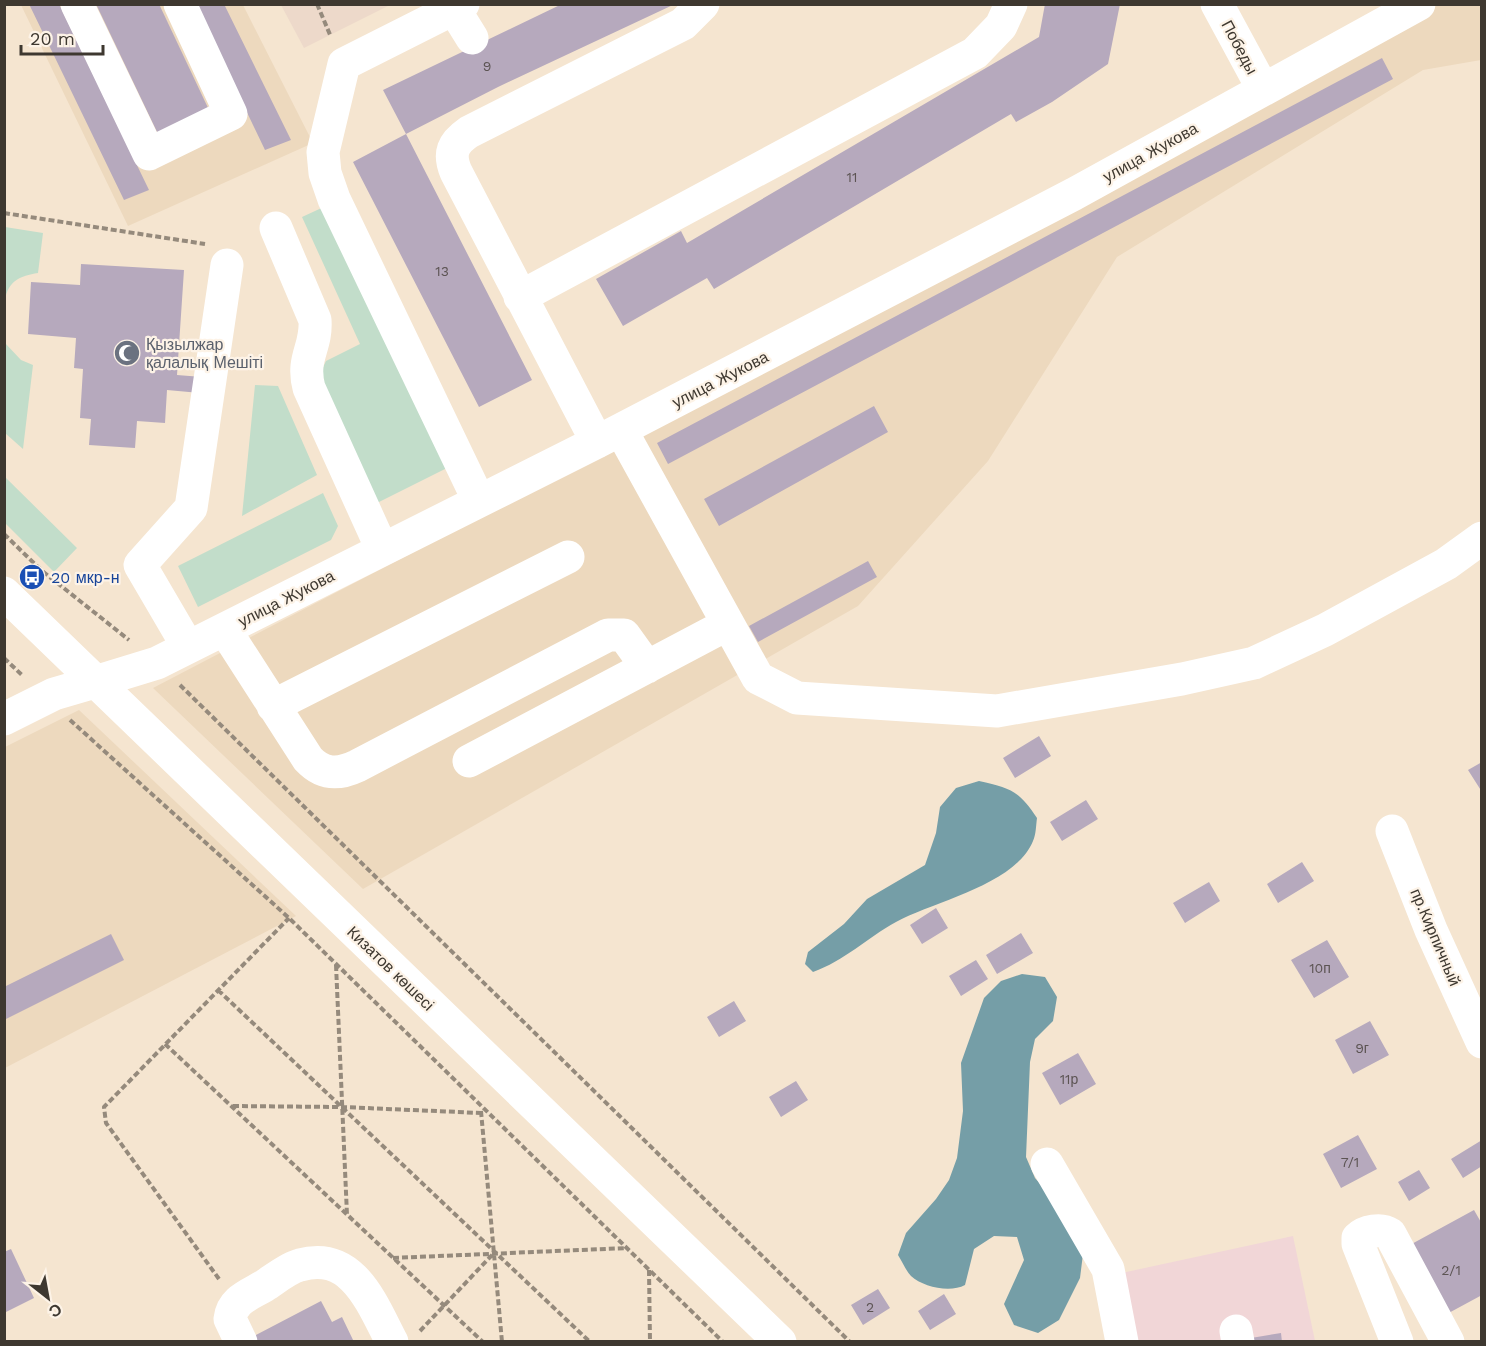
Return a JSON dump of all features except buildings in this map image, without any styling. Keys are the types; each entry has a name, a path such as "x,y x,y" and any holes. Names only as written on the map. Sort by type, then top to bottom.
{"street":[{"path":"77,4 149,154 231,114 180,4"},
{"path":"703,4 683,24 506,102 461,138 456,143 451,156 456,172 520,297 728,624 758,678 797,698 997,711 1182,679 1254,663 1325,630 1446,564 1482,538"},
{"path":"520,297 975,53 1001,26 1011,4"},
{"name":"Победы","path":"1217,4 1263,89"},
{"name":"улица Жукова","path":"4,719 46,699 157,663 609,436 1074,194 1419,4"},
{"path":"472,38 459,7 344,64 323,152 323,161 334,199 479,501"},
{"path":"276,228 315,320 316,334 304,370 309,388 382,549"},
{"path":"188,647 140,564 191,508 227,265"},
{"path":"273,706 568,556"},
{"name":"Кизатов көшесі","path":"4,592 94,682 780,1341"},
{"path":"469,761 728,624"},
{"path":"225,630 308,759 325,772 334,773 357,766 608,635 624,635 647,667"},
{"name":"пр.Кирпичный","path":"1392,831 1431,930 1482,1041"},
{"path":"1047,1164 1108,1269 1122,1341"},
{"path":"1397,1341 1358,1244 1358,1239 1364,1234 1383,1230 1390,1234 1448,1341"},
{"path":"241,1341 230,1319 236,1302 298,1265 323,1262 342,1268 360,1283 404,1338"}],"path":[{"path":"4,213 205,244 227,265"},
{"path":"4,534 41,570 157,663 850,1341"},
{"path":"4,658 46,699 289,918 723,1341"},
{"path":"236,1302 106,1123 104,1107 289,918"},
{"path":"336,964 347,1215"},
{"path":"218,990 494,1254 590,1341"},
{"path":"165,1044 483,1341"},
{"path":"480,1104 502,1341"},
{"path":"231,1106 342,1107 481,1113"},
{"path":"393,1258 628,1248"},
{"path":"404,1338 444,1306 494,1254"},
{"path":"649,1269 650,1341"}],"shaded area":[{"path":"21,5 243,5 313,143 128,226"},
{"path":"281,5 390,5 304,48"},
{"path":"1435,5 1481,5 1481,60 1423,70 1117,257 988,461 858,606 363,889 153,688 1081,204"},
{"path":"79,710 296,916 5,1068 5,747"},
{"path":"1293,1236 1315,1341 1131,1341 1117,1274"}],"green space":[{"path":"328,205 451,466 375,504 319,376 326,361 360,344 302,217"},
{"path":"5,227 43,233 38,273 16,280 9,288 5,300"},
{"path":"5,343 21,360 33,365 23,449 5,433"},
{"path":"255,385 278,386 317,475 242,516"},
{"path":"4,476 77,548 54,572 5,523"},
{"path":"323,493 338,526 331,540 198,607 178,566"}],"water":[{"path":"979,781 1013,792 1025,802 1037,818 1034,839 1024,856 992,880 896,922 845,956 813,972 805,964 808,952 844,924 867,899 925,865 936,833 940,807 956,788"},
{"path":"1022,974 1045,977 1057,997 1053,1021 1035,1039 1030,1062 1026,1157 1035,1178 1065,1212 1083,1254 1080,1278 1059,1320 1038,1333 1014,1325 1004,1304 1024,1260 1017,1237 994,1236 974,1249 965,1285 952,1289 937,1288 916,1280 909,1274 898,1255 906,1233 936,1199 949,1180 957,1158 963,1111 961,1063 984,998 1001,981"}],"place":[{"name":"Қызылжар қалалық Мешіті","path":"127,353"},
{"name":"20 мкр-н","path":"32,577"}]}
